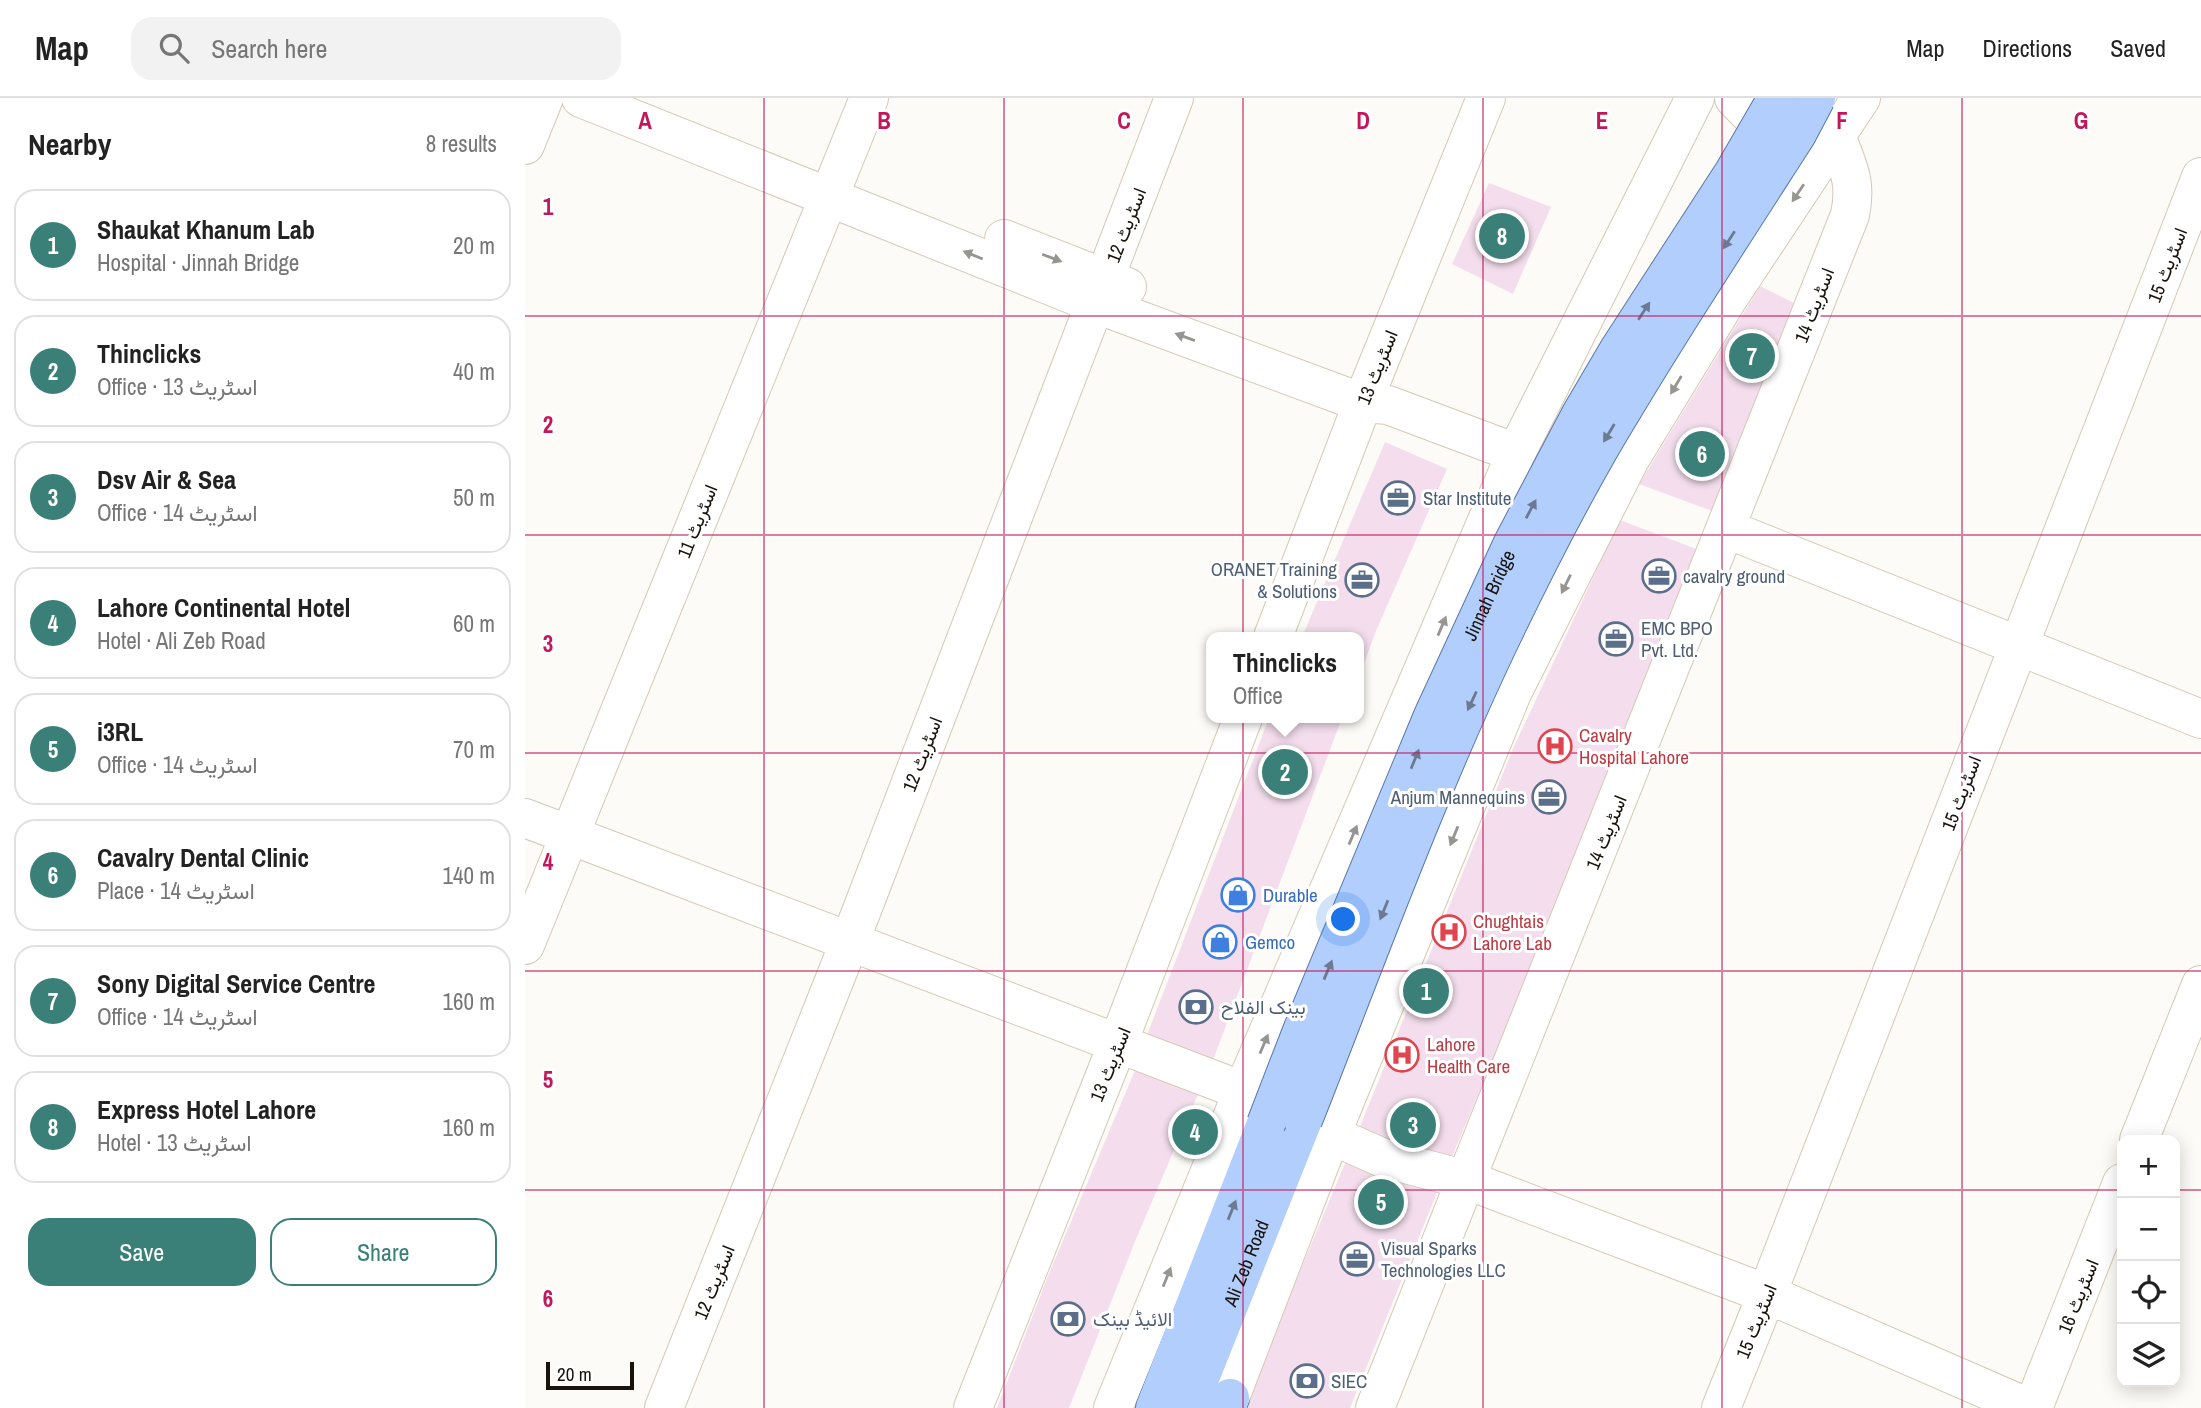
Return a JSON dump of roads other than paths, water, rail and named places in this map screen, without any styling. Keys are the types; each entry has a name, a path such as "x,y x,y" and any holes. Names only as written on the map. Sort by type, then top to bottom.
{"main road":[{"name":"Jinnah Bridge","path":"1300,1126 1307,1018 1433,716 1513,543 1580,416 1620,348 1734,172 1777,98"},
{"name":"Jinnah Bridge","path":"1300,1126 1459,730 1526,589 1597,452 1797,134 1816,98"},
{"name":"Ali Zeb Road","path":"1168,1401 1220,1325 1300,1126"},
{"name":"Ali Zeb Road","path":"1168,1401 1300,1126"},
{"path":"1219,1406 1220,1325"}],"street":[{"path":"525,145 544,98"},
{"path":"581,98 834,186 1516,453"},
{"path":"647,98 834,186"},
{"name":"اسٹریٹ 11","path":"525,945 869,98"},
{"name":"اسٹریٹ 12","path":"664,1408 850,941 1174,98"},
{"name":"اسٹریٹ 13","path":"1275,632 1374,397 1486,98"},
{"path":"1168,1401 1120,1391 1243,1091 1516,453 1695,98"},
{"path":"1734,98 1770,135 1795,141 1836,136"},
{"path":"1219,1406 1300,1126 1512,693 1630,459 1727,300 1861,98"},
{"name":"اسٹریٹ 14","path":"1375,1408 1850,215 1854,194 1851,173 1836,136"},
{"name":"اسٹریٹ 15","path":"1720,1408 1767,1294 2201,177"},
{"path":"1727,529 2201,719"},
{"name":"اسٹریٹ 13","path":"973,1408 1241,723"},
{"path":"525,818 1243,1091"},
{"path":"2141,1135 2201,985"},
{"path":"1300,1126 1383,1158 1467,1180 1767,1294 2031,1408"},
{"name":"اسٹریٹ 16","path":"2031,1408 2117,1195"}],"place":[{"name":"Express Hotel Lahore","path":"1502,236"},
{"name":"Sony Digital Service Centre","path":"1752,356"},
{"name":"Cavalry Dental Clinic","path":"1702,454"},
{"name":"Star Institute","path":"1398,498"},
{"name":"cavalry ground","path":"1659,576"},
{"name":"ORANET Training & Solutions","path":"1362,580"},
{"name":"EMC BPO Pvt. Ltd.","path":"1616,639"},
{"name":"Cavalry Hospital Lahore","path":"1555,746"},
{"name":"Thinclicks","path":"1285,772"},
{"name":"Anjum Mannequins","path":"1549,797"},
{"name":"Durable","path":"1238,895"},
{"name":"Chughtais Lahore Lab","path":"1449,932"},
{"name":"Gemco","path":"1220,942"},
{"name":"Shaukat Khanum Lab","path":"1426,991"},
{"name":"بینک الفلاح","path":"1196,1007"},
{"name":"Lahore Health Care","path":"1402,1055"},
{"name":"Dsv Air & Sea","path":"1413,1125"},
{"name":"Lahore Continental Hotel","path":"1195,1132"},
{"name":"i3RL","path":"1381,1202"},
{"name":"Visual Sparks Technologies LLC","path":"1357,1259"},
{"name":"الائیڈ بینک","path":"1068,1319"},
{"name":"SIEC","path":"1307,1381"}]}
